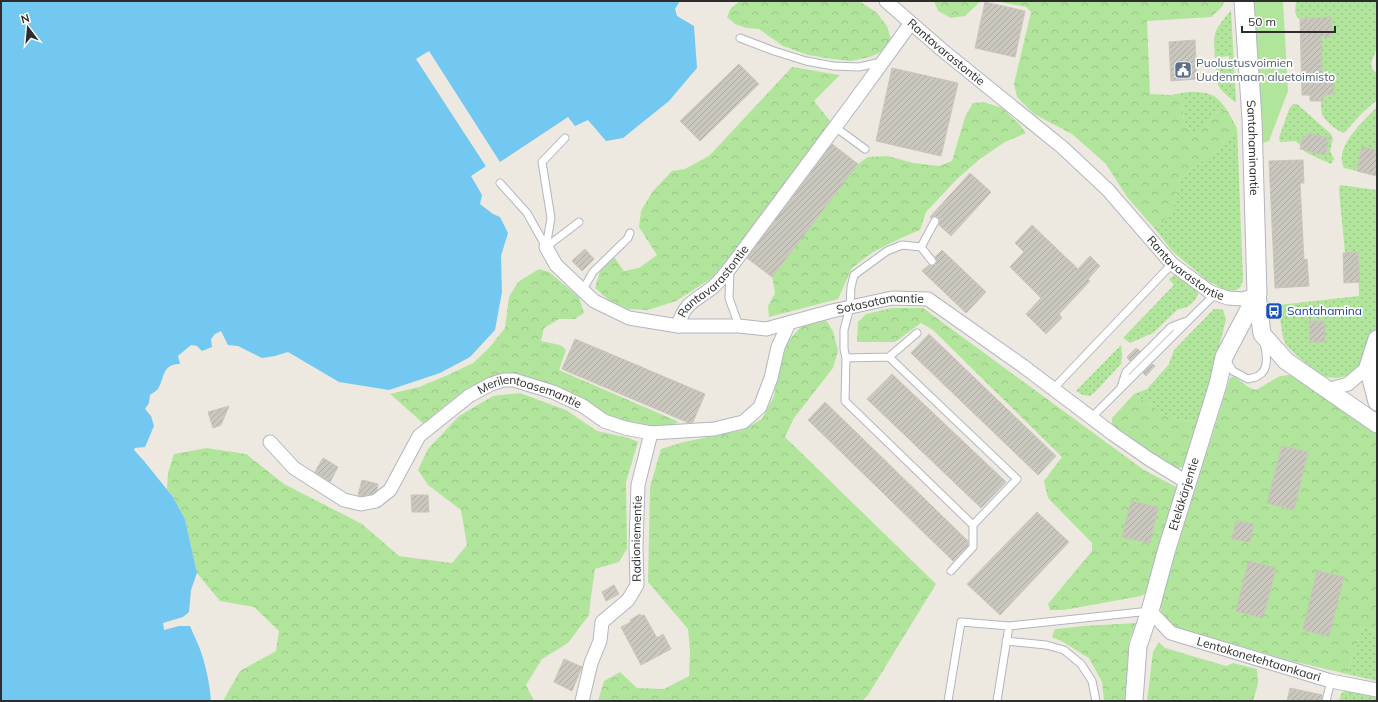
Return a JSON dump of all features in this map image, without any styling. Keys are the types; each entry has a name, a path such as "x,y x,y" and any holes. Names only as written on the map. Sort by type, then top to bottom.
{"main road":[{"name":"Santahaminantie","path":"1244,1 1252,119 1257,294"}],"street":[{"path":"886,1 911,23"},
{"name":"Rantavarastontie","path":"678,326 681,316 692,300 714,286 730,268 911,23 1056,142 1085,168 1108,190 1172,264 1210,292 1215,294 1228,298 1243,299 1257,294"},
{"name":"Sotasatamantie","path":"546,247 556,265 594,301 629,318 678,326 739,326 766,329 850,307 892,298 928,299 1091,418 1149,459 1188,483"},
{"path":"1257,294 1262,334 1286,361 1377,424"},
{"name":"Eteläkärjentie","path":"1134,701 1138,646 1150,611 1166,552 1218,384 1224,357 1257,294"},
{"name":"Merilentoasemantie","path":"270,442 294,468 344,500 361,504 376,501 390,490 419,436 469,396 491,384 504,380 514,380 552,392 583,406 604,420 625,428 652,433 714,429 743,422 760,407 771,378 778,347 789,323"},
{"path":"1327,390 1348,384 1368,367 1377,339"},
{"path":"1368,367 1377,402"},
{"name":"Radioniementie","path":"582,701 591,663 600,641 602,622 628,600 637,585 636,546 638,485 652,433"},
{"name":"Lentokonetehtaankaari","path":"1150,611 1171,633 1331,681 1377,690"}],"lane":[{"path":"740,38 806,61 832,66 859,67 883,62"},
{"path":"835,127 865,149"},
{"path":"546,247 551,218 542,162 565,138"},
{"path":"500,183 527,213 546,247"},
{"path":"921,248 935,221"},
{"path":"546,247 579,222"},
{"path":"582,291 593,272 628,238 630,233"},
{"path":"932,261 921,248 902,245 887,251 854,275 851,287 850,307 844,330 844,349 846,358 844,401 973,525"},
{"path":"1053,389 1172,264"},
{"path":"730,268 729,298 739,326"},
{"path":"1091,418 1215,294"},
{"path":"846,358 889,357 917,333"},
{"path":"1224,357 1233,371 1248,379 1259,376 1266,366 1266,353 1262,334"},
{"path":"889,357 1017,479 973,525 973,547 951,571"},
{"path":"948,701 962,622 1009,626 1150,611"},
{"path":"996,701 1009,626"},
{"path":"1006,641 1046,645 1064,650 1081,664 1092,681 1096,701"},
{"path":"1326,701 1331,681"}],"green space":[{"path":"740,1 859,1 876,12 887,26 891,39 881,52 870,57 851,61 808,55 783,46 759,29 746,28 735,24 727,17 731,8"},
{"path":"934,1 981,1 965,16 951,18 938,11"},
{"path":"996,1 1225,1 1221,8 1211,17 1147,21 1150,94 1171,95 1182,99 1184,121 1194,136 1216,113 1227,110 1237,128 1216,152 1194,166 1180,180 1173,209 1156,230 1127,197 1106,164 1072,134 1034,114 1017,97 1014,84 1031,12 1026,7"},
{"path":"1250,1 1283,1 1288,91 1269,141 1263,143 1262,142"},
{"path":"1296,1 1377,2 1377,47 1371,64 1373,70 1377,73 1377,100 1362,113 1344,133 1328,123 1321,111 1321,101 1323,101 1323,95 1334,94 1333,76 1322,77 1321,37 1332,36 1331,18 1300,19 1297,17 1295,12"},
{"path":"1231,10 1235,102 1223,92 1217,80 1215,60 1229,60 1229,56 1215,58 1214,49 1215,36 1218,27"},
{"path":"792,67 840,75 814,101 831,122 734,252 712,278 676,301 648,310 628,309 610,301 595,288 600,271 614,257 624,271 639,268 657,255 639,227 641,211 653,191 672,171 685,169 709,156"},
{"path":"1188,92 1201,92 1211,95 1219,100 1227,110 1216,113 1194,136 1184,121 1182,99 1171,95"},
{"path":"984,102 1002,108 1020,125 1026,133 1005,142 980,159 958,178 926,212 920,230 873,252 852,268 838,299 769,317 768,306 775,293 772,277 858,164 868,157 888,156 913,163 939,166 952,161 965,117 973,103"},
{"path":"1293,104 1297,104 1331,134 1333,139 1330,151 1334,159 1331,164 1305,152 1295,141 1280,142 1279,138 1289,109"},
{"path":"1377,107 1377,150 1362,147 1357,171 1344,168 1342,160 1346,143 1358,127"},
{"path":"1237,128 1243,280 1240,288 1227,291 1208,281 1172,251 1156,230 1173,208 1180,180 1194,166 1216,152"},
{"path":"1340,185 1377,190 1377,326 1362,361 1355,370 1346,376 1336,378 1326,377 1316,371 1286,345 1283,338 1278,305 1359,296 1358,252 1345,253 1339,190"},
{"path":"539,269 549,272 579,297 584,313 575,319 559,319 544,328 541,341 560,345 566,350 559,370 679,422 670,426 643,427 616,420 589,403 522,377 500,374 466,389 424,424 390,394 419,387 473,363 488,349 505,328 509,297 518,282"},
{"path":"1176,274 1197,290 1198,294 1196,299 1187,307 1177,310 1153,333 1130,343 1123,338 1174,285 1169,279"},
{"path":"892,308 923,308 1144,470 1178,488 1148,593 1141,596 1064,610 1050,610 1048,604 1092,551 1092,543 1048,498 1044,481 1062,457 933,330 921,323 895,342 857,342 858,322 866,314"},
{"path":"1214,309 1223,310 1226,319 1200,423 1170,418 1134,394 1147,389 1169,364 1174,350"},
{"path":"826,320 833,331 838,351 833,368 794,418 785,437 936,584 868,695 862,701 598,701 604,681 620,672 637,688 664,689 689,676 690,651 688,629 648,582 650,487 661,449 684,442 743,430 762,419 774,396 778,373 788,341 800,328 811,323"},
{"path":"1121,345 1121,364 1094,393 1090,396 1083,395 1076,391"},
{"path":"1290,375 1298,378 1372,428 1377,434 1377,632 1363,627 1347,674 1292,661 1177,628 1161,613 1160,602 1230,378 1234,376 1248,387 1256,390 1280,376"},
{"path":"520,393 566,410 597,431 629,438 638,442 626,482 627,549 619,562 595,569 589,615 568,643 542,659 526,685 534,701 223,701 240,671 276,651 279,631 254,607 220,601 197,573 185,519 167,489 168,473 174,454 207,448 246,454 284,484 362,524 399,556 452,563 467,545 461,510 428,485 418,470 428,449 459,416 493,396"},
{"path":"1134,394 1170,418 1200,423 1187,465 1177,469 1114,428 1112,418"},
{"path":"1136,623 1129,641 1125,701 1104,701 1102,682 1089,658 1052,637 1055,629"},
{"path":"1363,627 1377,632 1377,681 1347,674"},
{"path":"1159,642 1165,648 1226,666 1233,663 1257,669 1258,684 1253,701 1147,701 1153,652"},
{"path":"1345,690 1377,695 1377,701 1339,701 1341,694"}],"water":[{"path":"1,1 680,1 675,9 677,16 694,26 697,68 669,101 623,138 606,141 588,120 575,126 568,117 500,162 497,159 471,176 482,195 480,204 493,214 500,217 508,233 501,256 502,292 495,330 470,357 440,373 389,390 339,382 288,352 262,358 238,346 228,345 221,331 215,334 211,339 212,347 202,351 197,346 191,345 178,356 180,364 170,366 167,369 158,389 150,395 149,403 145,409 151,416 154,426 145,447 135,448 134,450 173,497 185,519 197,573 191,590 189,612 183,617 163,623 164,630 179,626 190,626 203,658 211,701 1,701"}],"pier":[{"path":"429,51 501,164 497,161 487,168 416,59"}],"building":[{"path":"985,2 1025,11 1015,57 975,48"},
{"path":"1331,17 1332,36 1321,37 1322,77 1333,76 1334,94 1323,95 1323,101 1310,101 1310,95 1302,95 1300,19"},
{"name":"Puolustusvoimien Uudenmaan aluetoimisto","path":"1195,40 1197,79 1171,81 1169,42"},
{"path":"739,64 759,84 700,141 680,121"},
{"path":"892,68 958,83 941,156 876,141"},
{"path":"1307,133 1329,138 1325,155 1300,149 1303,136 1307,137"},
{"path":"832,144 858,164 772,277 747,258"},
{"path":"1362,147 1377,150 1377,176 1357,171"},
{"path":"1303,160 1304,183 1300,183 1304,260 1307,259 1309,286 1275,288 1269,161"},
{"path":"970,173 991,192 951,236 939,225 940,220 938,217 930,217"},
{"path":"1032,225 1078,269 1090,256 1100,266 1088,279 1090,281 1059,314 1062,318 1046,334 1026,314 1041,298 1010,267 1024,252 1015,243"},
{"path":"585,249 594,259 582,271 572,261"},
{"path":"942,250 986,292 966,313 922,271 929,265 935,265 937,261 935,257"},
{"path":"1358,252 1360,282 1344,283 1343,253"},
{"path":"1309,321 1324,321 1325,342 1310,342"},
{"path":"929,334 1056,456 1038,475 911,353"},
{"path":"575,339 705,394 693,422 689,423 562,369"},
{"path":"1136,348 1140,351 1130,361 1127,357"},
{"path":"1152,364 1155,366 1146,376 1143,373"},
{"path":"892,374 1006,482 981,508 867,399"},
{"path":"825,402 968,541 968,545 953,561 808,420"},
{"path":"229,406 221,425 213,428 208,412"},
{"path":"1282,446 1308,452 1294,510 1267,503"},
{"path":"323,458 338,467 330,482 315,472"},
{"path":"362,480 378,484 377,490 373,494 358,495"},
{"path":"411,495 428,495 429,512 412,512"},
{"path":"1131,501 1158,507 1150,543 1122,537"},
{"path":"1037,512 1069,542 1000,615 967,584"},
{"path":"1236,521 1254,524 1250,542 1232,539"},
{"path":"1249,561 1276,568 1263,618 1236,611"},
{"path":"1317,571 1344,577 1329,636 1303,630"},
{"path":"614,585 619,594 606,601 602,592"},
{"path":"640,614 641,616 644,615 657,638 663,634 671,649 641,665 621,627 631,622 630,620"},
{"path":"564,659 582,667 572,691 554,682"},
{"path":"1290,688 1322,695 1321,701 1287,701"}],"place":[{"name":"Puolustusvoimien Uudenmaan aluetoimisto","path":"1183,70"},
{"name":"Santahamina","path":"1274,311"}]}
